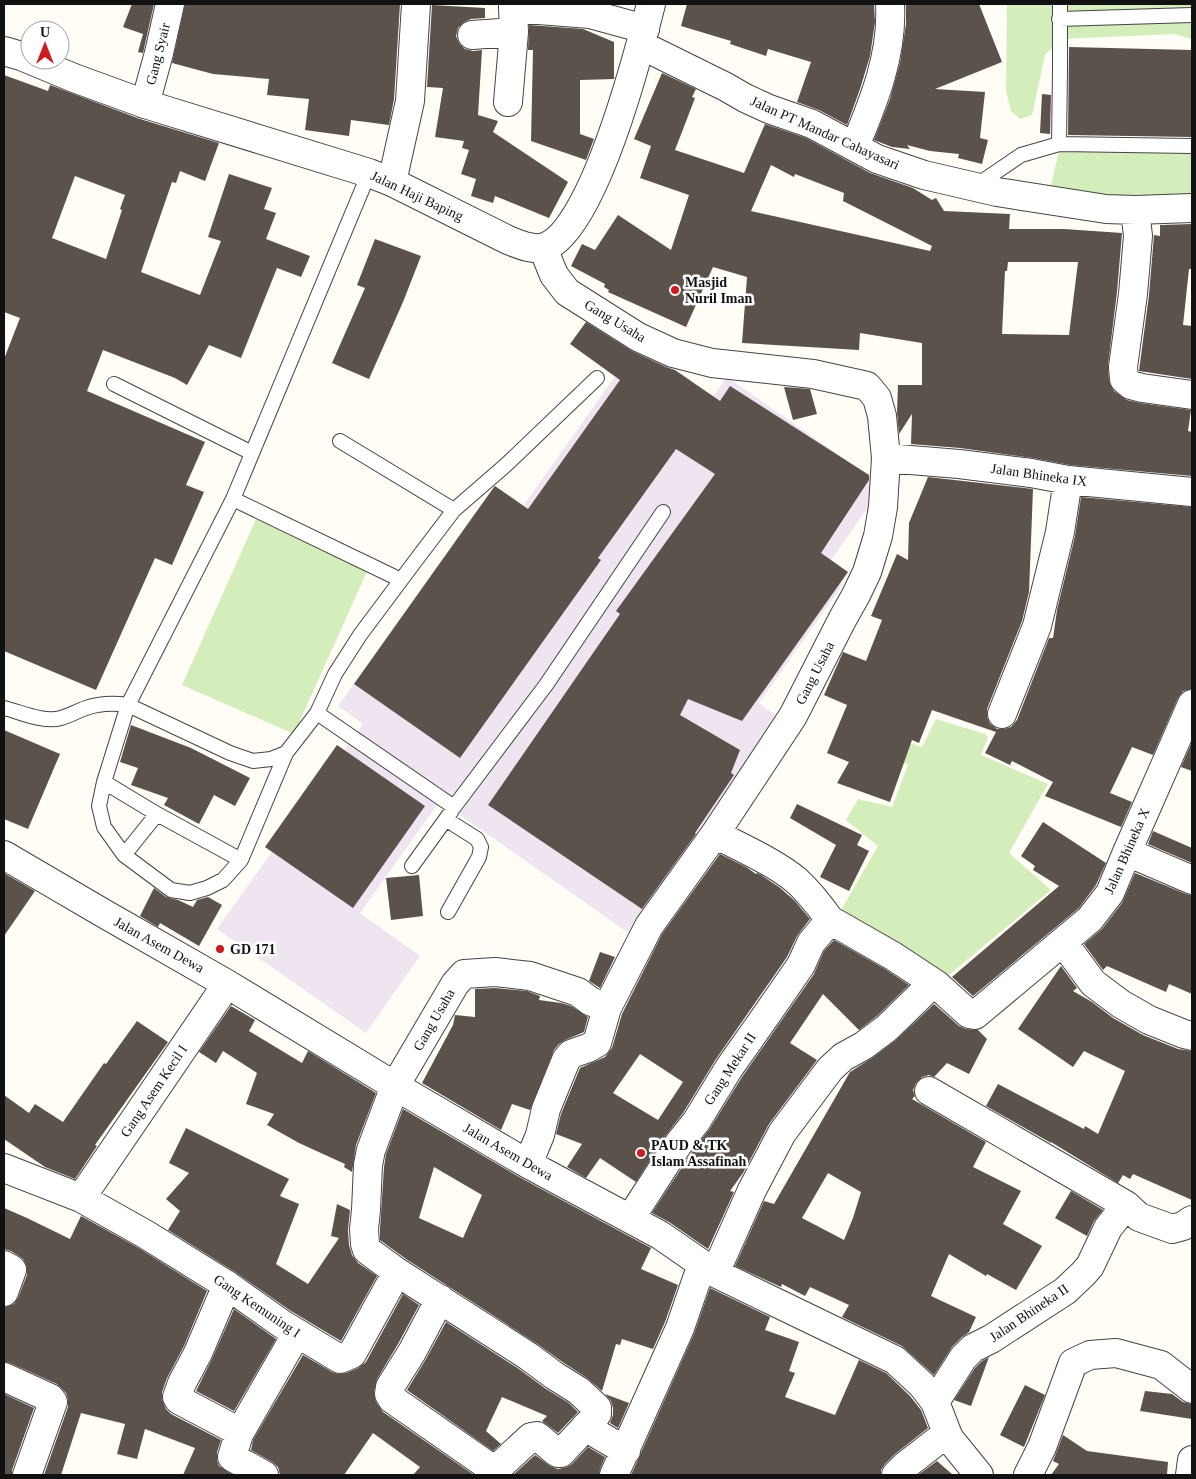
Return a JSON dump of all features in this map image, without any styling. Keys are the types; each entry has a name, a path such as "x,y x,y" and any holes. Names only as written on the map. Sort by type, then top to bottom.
{"street":[{"name":"Gang Syair","path":"145,104 170,4"},
{"path":"380,177 410,101 416,4"},
{"path":"855,146 874,101 890,40 890,4"},
{"name":"Jalan PT Mandar Cahayasari","path":"472,35 513,15 590,9 646,26 726,87 746,98 769,109 812,124 877,159 924,175 974,187 1106,209 1192,208"},
{"path":"508,102 513,15"},
{"path":"543,248 564,231 585,200 617,124 646,26"},
{"name":"Jalan Haji Baping","path":"4,52 21,56 145,104 380,177 508,240 525,246 543,248"},
{"path":"1135,210 1138,236 1133,294 1123,367 1124,379 1131,385 1142,388 1192,395"},
{"name":"Gang Usaha","path":"395,1086 455,984 464,974 495,972 530,976 578,992 590,1001 607,1008 649,926 715,834 793,716 868,572 878,536 883,507 886,458 882,416 877,398 867,386 813,374 712,363 673,353 638,337 567,292 554,275 543,248"},
{"name":"Jalan Bhineka IX","path":"886,458 977,466 1031,472 1068,480 1192,492"},
{"path":"1002,714 1037,626 1060,532 1068,480"},
{"name":"Jalan Bhineka X","path":"934,984 969,1014 974,1015 1090,920 1110,894 1192,704"},
{"path":"614,1475 680,1328 709,1269 782,1132 830,1069 843,1057 863,1046 887,1028 934,984 893,956 830,920 813,896 796,880 715,834"},
{"path":"1127,852 1192,880"},
{"name":"Jalan Asem Dewa","path":"4,855 227,984 528,1164 660,1235 709,1269 895,1360 922,1385 935,1402 960,1451"},
{"name":"Gang Mekar II","path":"630,1219 679,1143 696,1122 729,1068 800,965 811,943 830,920"},
{"path":"1063,942 1093,983 1121,1004 1149,1020 1192,1036"},
{"name":"Gang Asem Kecil I","path":"81,1198 227,984"},
{"path":"528,1164 540,1135 546,1109 566,1060 572,1054 597,1043 607,1008"},
{"path":"395,1086 368,1165 364,1229 365,1244 368,1250 398,1272 440,1298 528,1356 579,1392 597,1408 598,1411 593,1419 561,1453 555,1451 537,1436 531,1437 492,1473 392,1398 389,1394 390,1387 412,1352 440,1298"},
{"path":"929,1091 1126,1205 1139,1217 1172,1228 1183,1226 1192,1220"},
{"name":"Gang Kemuning I","path":"4,1168 81,1198 146,1234 227,1285 282,1324 340,1359 352,1354 398,1272"},
{"name":"Jalan Bhineka II","path":"935,1402 958,1366 973,1348 991,1339 1065,1291 1083,1274 1090,1266 1108,1228 1126,1205"},
{"path":"4,1265 12,1270 4,1292"},
{"path":"227,1285 177,1397 179,1400 236,1430 231,1455"},
{"path":"231,1455 298,1333"},
{"path":"1028,1475 1042,1447 1073,1363 1090,1355 1116,1353 1161,1365 1192,1389"},
{"path":"4,1377 50,1398 53,1402 27,1475"},
{"path":"585,1427 626,1451"},
{"path":"896,1475 906,1465 960,1451"},
{"path":"231,1455 264,1475"},
{"path":"1190,1475 1192,1460"}],"lane":[{"path":"1059,144 1059,12 1192,15"},
{"path":"974,187 1021,155 1059,144 1192,146"},
{"path":"380,177 252,453 233,499 128,705 104,782 99,806 104,827 124,855 172,890 190,893 207,888 223,880 241,860 286,753 317,713 335,674 360,635 400,580 454,510 507,464 597,378"},
{"path":"114,384 252,453"},
{"path":"340,441 454,510"},
{"path":"233,499 400,580"},
{"path":"412,866 546,685 663,512"},
{"path":"4,708 48,719 61,718 87,707 114,703 128,705 230,753 253,761 271,759 286,753"},
{"path":"317,713 454,807"},
{"path":"104,782 157,814 241,860"},
{"path":"124,855 157,814"},
{"path":"447,820 477,839 481,847 479,857 448,912"}],"shaded area":[{"path":"638,344 713,397 727,377 883,486 824,570 843,584 759,703 785,722 633,936 440,801 360,913 420,956 366,1033 217,929 363,724 338,706 475,513 504,533"}],"green space":[{"path":"1007,4 1192,4 1192,39 1174,34 1061,39 1045,55 1032,115 1020,119 1011,111 1006,91"},
{"path":"1060,146 1192,152 1192,220 1158,202 1051,186"},
{"path":"257,517 369,567 294,734 182,685"},
{"path":"936,719 985,734 988,737 981,755 1048,784 1009,853 1051,890 944,979 837,917 878,846 846,820 858,799 892,807 908,765 880,753 886,736 922,747"}],"building":[{"path":"132,4 154,4 143,53 138,52 143,34 123,27"},
{"path":"185,4 400,4 394,99 389,125 351,120 349,136 305,130 309,99 267,95 269,79 213,74 172,63"},
{"path":"687,4 874,4 875,22 870,56 847,125 819,110 797,102 811,62 768,49 766,56 730,44 731,41 681,26"},
{"path":"906,4 979,4 1002,62 935,89 985,92 980,138 988,140 982,164 958,158 959,154 930,151 907,145 910,149 892,147 874,140 890,99 900,63 906,24"},
{"path":"432,5 485,8 485,18 471,19 464,22 458,28 456,36 459,43 465,49 473,51 482,50 478,115 498,121 493,132 568,182 549,218 495,196 493,203 471,196 476,179 461,174 469,150 462,148 464,141 435,137 443,88 427,87"},
{"path":"529,25 583,29 614,42 614,79 580,80 580,134 594,139 586,160 531,141 533,50 528,50"},
{"path":"1069,47 1192,50 1191,137 1068,135"},
{"path":"662,73 696,89 692,97 695,98 675,150 744,173 765,124 806,138 870,173 913,188 932,200 936,198 944,211 1010,214 1009,229 1064,229 1122,233 1108,365 1109,381 1114,391 1127,400 1191,410 1188,431 1192,432 1192,476 1070,465 960,448 911,444 912,414 899,434 897,412 898,385 922,385 922,343 860,333 859,350 742,343 747,277 713,267 686,327 608,292 609,290 604,287 605,284 571,266 582,244 595,250 618,215 671,250 689,195 640,178 651,146 634,139","holes":["771,165 794,177 795,174 844,193 843,201 932,246 930,251 751,211","1008,262 1078,262 1069,335 1002,334 1005,271 1007,271"]},
{"path":"4,75 48,91 50,85 140,119 219,143 205,181 180,171 176,183 172,182 141,272 200,295 221,241 208,237 229,174 272,188 264,209 276,213 266,239 310,256 301,277 277,268 241,358 209,345 187,385 175,378 103,350 87,391 205,442 186,485 204,492 172,565 155,558 96,690 4,651 4,359 20,318 4,312","holes":["75,176 125,195 106,259 52,238"]},
{"path":"1042,94 1051,95 1050,134 1040,133"},
{"path":"1192,224 1192,269 1189,269 1183,325 1192,326 1192,379 1139,371 1149,295 1154,235 1160,236 1160,225"},
{"path":"375,239 421,256 369,379 332,363 365,288 357,285"},
{"path":"586,322 632,351 675,370 720,401 730,386 869,475 869,480 821,553 848,572 742,721 688,699 680,715 740,750 731,773 734,775 696,834 642,909 488,805 620,614 616,611 715,474 676,449 598,558 601,560 460,758 354,684 494,487 528,509 620,380 570,344"},
{"path":"784,387 810,389 817,414 793,420"},
{"path":"928,477 1033,489 1029,592 1022,621 987,709 987,717 990,724 997,729 1011,727 1017,720 1049,638 1053,638 1057,610 1075,536 1081,497 1192,507 1192,689 1183,691 1178,698 1153,755 1132,747 1110,793 1132,802 1121,827 1045,796 1053,782 1012,761 1010,765 985,753 996,732 932,710 919,743 912,740 890,802 837,783 849,762 827,753 847,705 824,695 843,652 866,661 882,620 871,616 897,554 908,560 909,523"},
{"path":"131,725 191,748 250,778 235,806 214,795 199,824 164,805 168,798 131,785 138,768 120,762"},
{"path":"4,730 60,754 28,829 4,819"},
{"path":"1192,742 1192,771 1181,767"},
{"path":"337,745 425,806 353,908 265,847"},
{"path":"797,804 862,835 857,845 869,851 849,891 820,877 836,845 790,818"},
{"path":"1043,822 1106,863 1096,885 1079,908 973,996 952,977 1059,886 1033,870 1035,866 1021,856"},
{"path":"1153,831 1192,848 1192,863 1148,844"},
{"path":"720,854 761,875 779,887 795,901 810,919 797,936 787,957 716,1059 683,1113 666,1135 636,1182 600,1158 586,1178 567,1167 582,1144 556,1134 561,1114 580,1068 605,1057 612,1048 622,1014 662,934","holes":["640,1054 683,1082 658,1120 613,1093"]},
{"path":"4,873 35,891 4,936"},
{"path":"1135,873 1192,895 1192,994 1169,984 1166,992 1107,966 1103,970 1084,944 1102,929 1122,903"},
{"path":"419,875 423,916 391,920 386,878"},
{"path":"154,888 166,897 193,907 197,900 208,897 222,905 199,946 160,923 158,927 140,916"},
{"path":"834,940 909,985 877,1016 859,1030 823,994 790,1043 817,1060 769,1124 743,1173 730,1191 734,1192 708,1249 669,1222 652,1213 692,1152 709,1130 742,1077 814,974 824,951"},
{"path":"600,952 615,957 600,988 589,981"},
{"path":"1061,966 1077,988 1073,991 1092,1002 1113,1018 1143,1035 1178,1049 1192,1051 1192,1200 1133,1174 1130,1179 1123,1175 1118,1183 1051,1142 986,1106 998,1084 1084,1129 1085,1126 1098,1134 1125,1071 1084,1051 1073,1067 1018,1029"},
{"path":"495,988 527,991 540,996 539,1000 571,1006 588,1017 584,1032 565,1040 554,1050 530,1110 512,1104 501,1130 422,1083 453,1025 455,1015 475,1017 475,989"},
{"path":"934,1004 959,1026 978,1030 987,1039 969,1074 947,1063 934,1077 929,1075 922,1077 916,1083 913,1090 915,1096 912,1099 986,1142 973,1167 1021,1191 1003,1224 1042,1246 1016,1290 987,1274 986,1276 949,1254 931,1296 976,1317 969,1332 952,1347 934,1375 902,1346 842,1317 849,1305 810,1287 805,1296 782,1284 781,1287 735,1266 764,1201 774,1204 850,1072 896,1040","holes":["828,1173 861,1192 844,1240 802,1218"]},
{"path":"231,1006 255,1020 249,1031 302,1063 308,1051 376,1093 356,1145 352,1172 344,1167 345,1164 299,1143 267,1125 274,1114 246,1104 257,1073 223,1051 216,1063 199,1052"},
{"path":"137,1021 168,1042 95,1145 97,1146 75,1179 45,1167 4,1139 4,1095 29,1113 35,1104 63,1122 104,1063 106,1064"},
{"path":"403,1109 521,1178 651,1248 641,1269 678,1285 653,1349 622,1339 620,1345 616,1344 602,1391 587,1378 536,1343 406,1259 380,1240 386,1154","holes":["434,1167 482,1195 463,1238 419,1218"]},
{"path":"186,1128 289,1179 280,1196 299,1204 276,1264 308,1284 339,1238 331,1236 337,1204 350,1210 348,1230 352,1255 358,1263 377,1276 341,1341 291,1311 235,1272 168,1230 180,1211 166,1199 189,1173 169,1163"},
{"path":"1071,1191 1103,1210 1094,1221 1087,1236 1055,1218"},
{"path":"4,1208 70,1239 81,1216 137,1247 207,1291 184,1346 167,1378 162,1392 162,1399 166,1409 171,1414 221,1440 217,1452 219,1466 233,1475 183,1475 195,1448 145,1429 137,1459 117,1454 125,1424 81,1413 61,1475 44,1475 68,1407 68,1400 66,1393 57,1384 4,1362 4,1307 14,1304 18,1298 27,1275 27,1267 23,1259 4,1249"},
{"path":"710,1288 770,1317 765,1330 799,1342 789,1371 795,1373 785,1397 835,1415 859,1360 886,1373 910,1396 921,1410 928,1428 885,1464 881,1470 881,1475 631,1475 694,1334"},
{"path":"403,1294 419,1305 377,1379 374,1392 376,1402 383,1412 474,1475 413,1475 420,1467 373,1433 344,1475 280,1475 278,1467 251,1450 253,1440 303,1355 338,1374 358,1368 366,1362"},
{"path":"234,1309 276,1339 234,1411 196,1391"},
{"path":"446,1322 569,1403 578,1412 558,1433 542,1421 547,1416 502,1397 486,1431 501,1444 493,1451 407,1390"},
{"path":"989,1357 971,1406 954,1400 975,1368"},
{"path":"1025,1385 1045,1395 1024,1447 1000,1435"},
{"path":"1145,1391 1172,1394 1183,1402 1192,1404 1192,1419 1140,1411"},
{"path":"4,1394 34,1408 12,1470 12,1475 4,1475"},
{"path":"605,1394 629,1403 618,1428 610,1423 613,1408 611,1401"},
{"path":"1063,1435 1087,1451 1168,1462 1167,1475 1051,1475 1059,1464 1053,1461"},
{"path":"588,1447 605,1457 599,1475 513,1475 535,1455 550,1466 558,1469 567,1467"},
{"path":"937,1461 953,1475 918,1475"}],"place":[{"name":"Masjid Nuril Iman","path":"675,290"},
{"name":"GD 171","path":"220,949"},
{"name":"PAUD & TK Islam Assafinah","path":"641,1153"}]}
